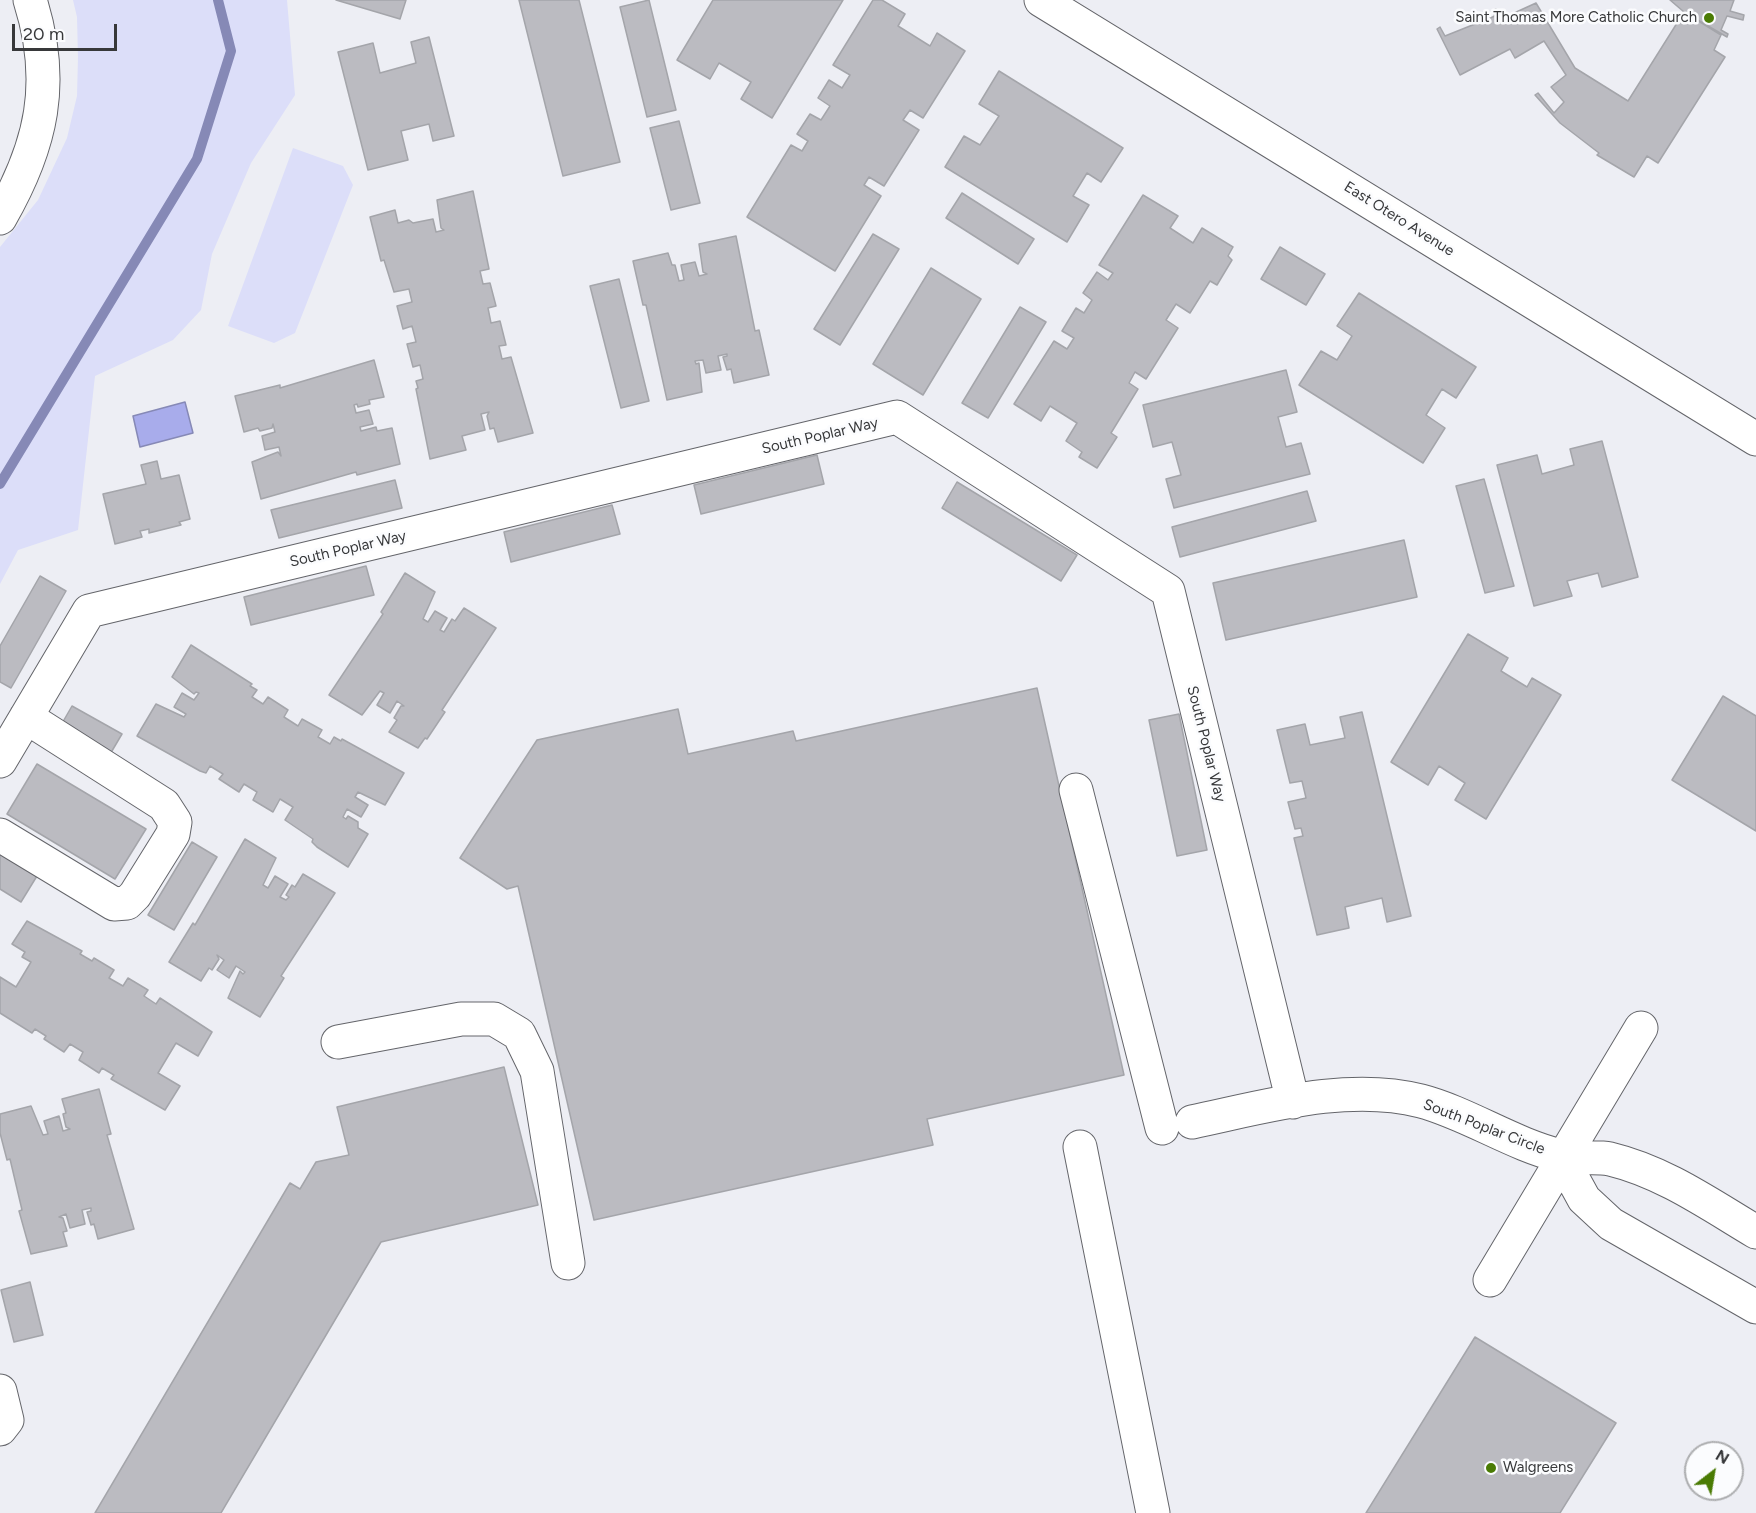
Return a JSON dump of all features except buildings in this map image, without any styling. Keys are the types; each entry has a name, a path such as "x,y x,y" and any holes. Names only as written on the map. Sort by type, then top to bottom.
{"street":[{"path":"0,218 21,182 29,160 43,102 44,73 39,28 30,0"},
{"name":"East Otero Avenue","path":"1041,0 1756,439"},
{"name":"South Poplar Way","path":"0,761 89,611 897,417 1168,591 1293,1101"},
{"path":"0,835 114,904 127,903 135,896 173,834 175,822 164,805 26,717"},
{"name":"South Poplar Circle","path":"1076,790 1177,1125 1293,1101 1374,1095 1421,1101 1561,1157 1609,1159 1664,1177 1756,1232"},
{"path":"338,1042 461,1019 494,1019 519,1034 537,1071 568,1263"},
{"path":"1490,1280 1561,1157 1641,1028"},
{"path":"1080,1147 1153,1513"},
{"name":"South Poplar Circle","path":"1561,1157 1584,1199 1611,1224 1756,1307"},
{"path":"0,1391 7,1420 0,1429"}],"shaded area":[{"path":"73,0 287,0 295,95 251,163 212,254 201,310 173,340 95,376 78,530 18,550 0,584 0,247 38,200 67,138 77,96 77,17"},
{"path":"293,148 343,166 353,185 295,333 274,343 228,326"}],"water":[{"path":"185,402 193,433 140,447 133,416"}],"waterway":[{"path":"0,484 197,159 231,51 218,0"}],"place":[{"name":"Saint Thomas More Catholic Church","path":"1709,18"},
{"name":"Walgreens","path":"1491,1468"}]}
